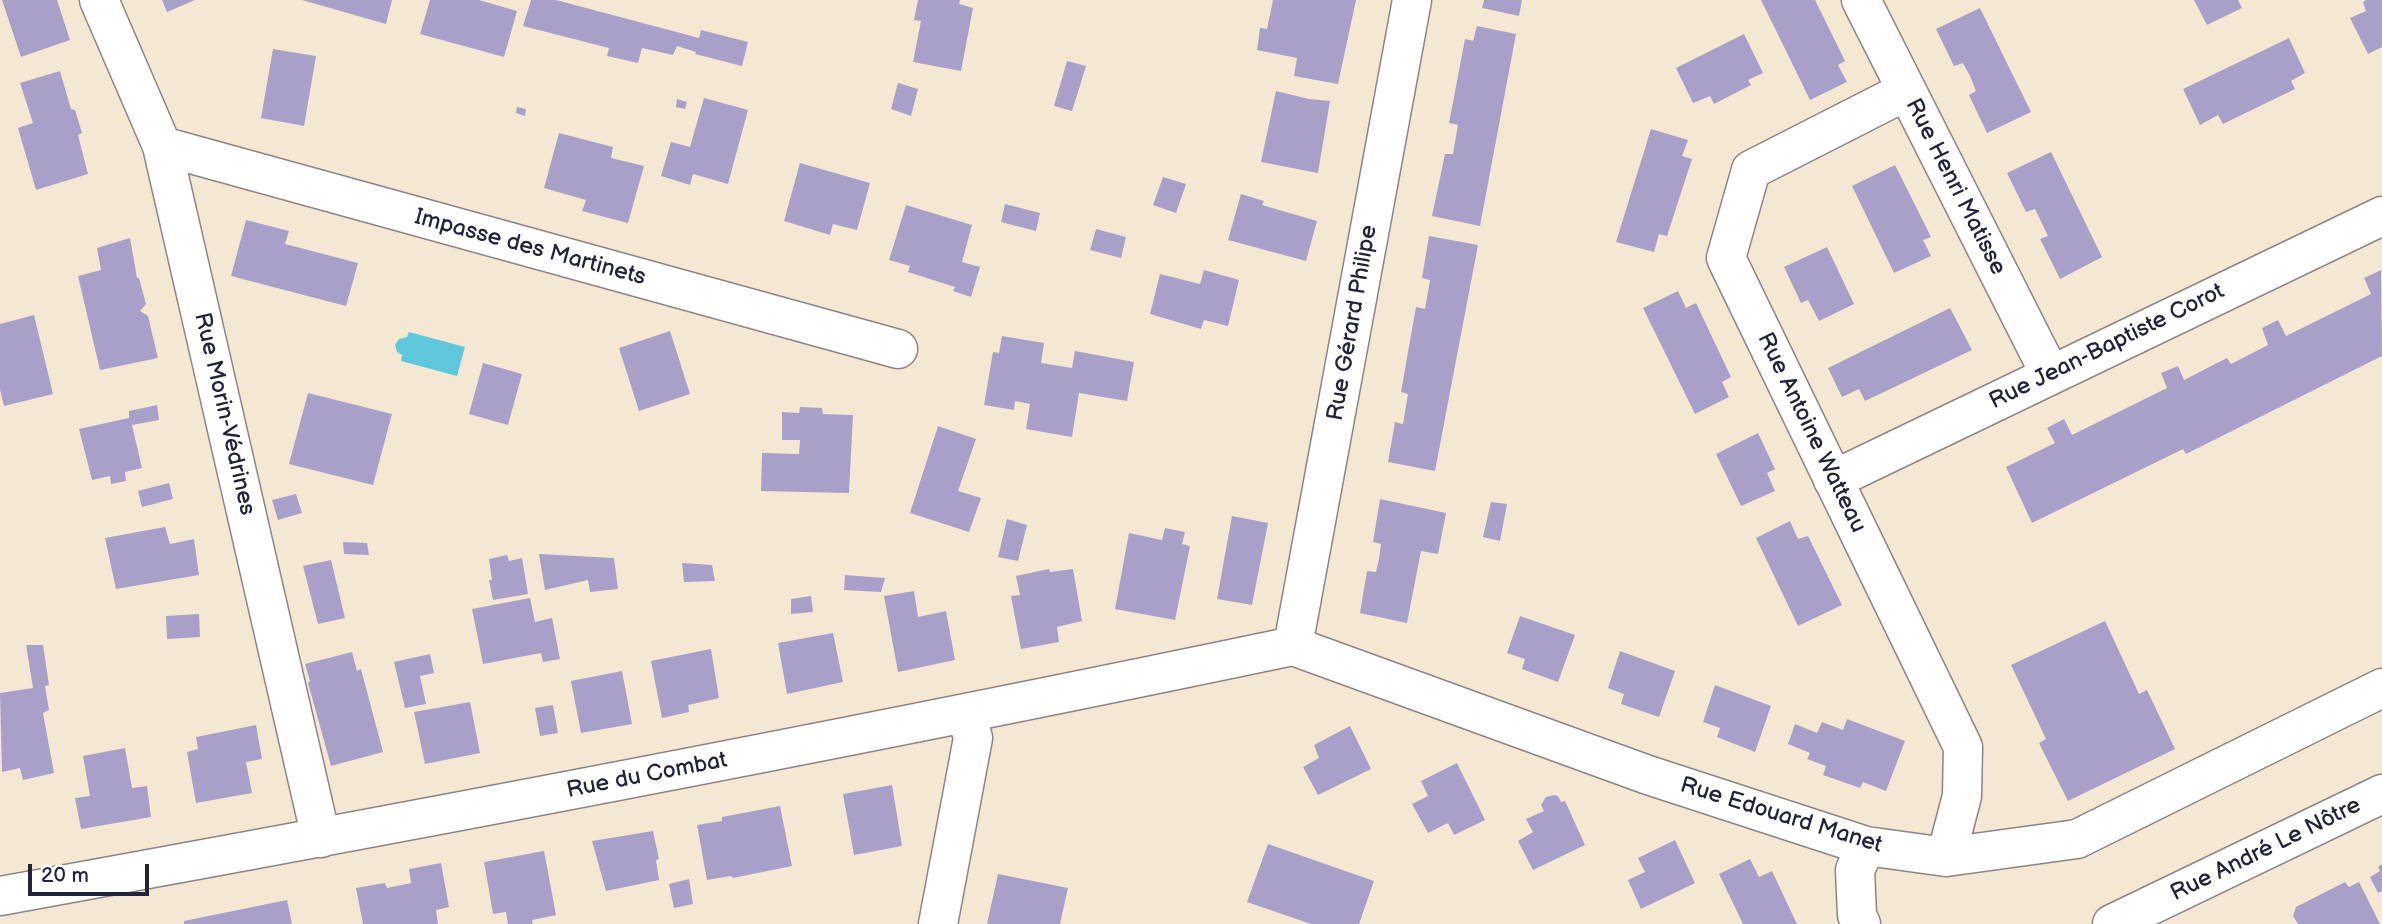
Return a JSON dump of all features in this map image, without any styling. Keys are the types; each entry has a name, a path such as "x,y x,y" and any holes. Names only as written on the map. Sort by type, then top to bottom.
{"street":[{"name":"Rue Morin-Védrines","path":"99,0 162,146 321,838"},
{"name":"Rue Gérard Philipe","path":"1293,646 1412,0"},
{"name":"Rue Henri Matisse","path":"1861,0 2050,374"},
{"name":"Rue Antoine Watteau","path":"1906,91 1751,170 1726,258 1963,747 1962,796 1946,857"},
{"name":"Impasse des Martinets","path":"162,146 898,349"},
{"name":"Rue Jean-Baptiste Corot","path":"1833,480 2382,216"},
{"name":"Rue du Combat","path":"0,896 967,715 1293,646"},
{"name":"Rue Edouard Manet","path":"1293,646 1648,775 1866,846 1946,857 2077,839 2382,688"},
{"path":"938,924 973,738 967,715"},
{"name":"Rue André Le Nôtre","path":"2112,924 2382,794"},
{"path":"1861,924 1857,915 1855,870 1866,846"}],"water":[{"path":"409,332 465,347 457,376 401,361 402,355 397,352 395,345 399,339 407,337"}],"building":[{"path":"2,0 57,0 70,40 21,57"},
{"path":"162,0 195,0 167,12"},
{"path":"302,0 392,0 386,24"},
{"path":"430,0 479,0 517,11 504,57 420,34"},
{"path":"531,0 556,0 699,38 701,30 748,42 742,66 695,54 696,52 677,46 673,55 642,48 638,63 607,56 609,48 523,26"},
{"path":"918,0 960,0 959,4 973,8 961,71 913,62 921,21 914,20"},
{"path":"1273,0 1356,0 1338,84 1294,76 1297,58 1257,50 1260,28 1267,29"},
{"path":"1484,0 1522,0 1519,16 1482,8"},
{"path":"1761,0 1815,0 1845,61 1838,65 1847,82 1810,100"},
{"path":"2194,0 2238,0 2242,8 2207,25"},
{"path":"2382,0 2382,47 2368,54 2350,18 2366,11 2363,2"},
{"path":"1980,8 2031,112 1987,133 1969,95 1976,91 1970,76 1963,63 1954,66 1936,29"},
{"path":"1477,26 1516,34 1480,226 1432,216 1445,154 1453,154 1458,125 1449,123 1465,39 1473,41"},
{"path":"1744,34 1763,73 1748,80 1751,85 1714,104 1710,96 1693,103 1676,68"},
{"path":"2289,38 2305,73 2291,81 2295,89 2223,124 2218,115 2200,125 2183,89"},
{"path":"273,49 316,56 304,126 261,118"},
{"path":"1067,61 1086,66 1072,111 1054,106"},
{"path":"60,71 71,109 75,110 82,133 78,135 88,174 36,190 18,128 33,123 20,83"},
{"path":"898,83 918,89 911,116 891,109"},
{"path":"1276,91 1330,101 1318,173 1261,162"},
{"path":"704,98 748,110 728,184 693,174 690,185 661,176 671,142 690,147"},
{"path":"677,99 687,102 685,109 676,107"},
{"path":"517,107 526,109 525,116 516,113"},
{"path":"1651,129 1688,140 1682,156 1692,159 1667,236 1659,234 1654,252 1616,242"},
{"path":"559,133 613,147 611,158 644,166 628,223 582,211 586,200 544,188"},
{"path":"2051,152 2102,257 2060,279 2040,239 2048,236 2035,209 2026,212 2007,173"},
{"path":"800,163 870,183 857,230 833,224 830,235 784,221"},
{"path":"1895,165 1931,237 1923,240 1931,256 1894,273 1852,186"},
{"path":"1163,177 1186,184 1176,213 1153,205"},
{"path":"1241,194 1264,201 1262,205 1317,221 1306,261 1228,240"},
{"path":"1005,204 1040,213 1036,231 1001,222"},
{"path":"906,205 972,225 962,262 980,267 971,297 953,291 955,287 908,272 910,266 889,260"},
{"path":"246,220 289,231 285,244 358,263 346,306 231,276"},
{"path":"1096,229 1126,237 1121,258 1090,250"},
{"path":"1429,236 1478,245 1435,471 1388,462 1395,422 1403,424 1408,394 1401,392 1416,307 1425,309 1430,280 1422,278"},
{"path":"130,238 137,278 146,304 140,311 148,316 158,358 100,370 78,276 101,270 97,248"},
{"path":"1827,247 1854,304 1819,321 1808,300 1801,303 1784,267"},
{"path":"1204,270 1239,280 1228,326 1204,320 1201,329 1150,314 1160,274 1200,284"},
{"path":"2381,270 2382,356 2186,454 2183,449 2032,523 2006,467 2055,443 2047,428 2064,419 2072,435 2167,388 2161,373 2178,366 2184,380 2227,358 2231,364 2268,345 2262,328 2278,320 2286,336 2371,294 2364,278"},
{"path":"1678,291 1686,308 1696,303 1731,377 1722,382 1729,397 1695,414 1643,308"},
{"path":"1950,308 1972,350 1865,401 1859,389 1842,397 1828,368"},
{"path":"34,315 53,394 4,406 0,390 0,324"},
{"path":"670,331 690,394 639,411 619,348"},
{"path":"1002,336 1044,343 1041,363 1072,368 1075,351 1134,362 1127,401 1079,393 1072,437 1026,429 1030,404 1015,401 1014,410 984,405 993,352 999,353"},
{"path":"483,363 522,374 508,425 469,414"},
{"path":"308,393 392,414 373,485 289,464"},
{"path":"157,405 159,420 132,425 142,468 125,472 126,481 111,484 110,476 92,480 79,429 129,418 129,411"},
{"path":"800,407 822,408 823,414 853,415 849,493 761,491 762,453 799,454 800,440 782,440 782,412 799,413"},
{"path":"938,426 976,439 958,491 981,498 969,532 910,513"},
{"path":"1758,433 1775,469 1767,473 1775,491 1741,506 1716,454"},
{"path":"169,483 173,499 142,507 138,491"},
{"path":"296,494 302,513 278,520 272,500"},
{"path":"1380,499 1446,513 1438,554 1421,551 1407,623 1360,613 1367,571 1376,572 1379,559 1381,544 1373,542"},
{"path":"1491,502 1507,504 1500,541 1483,537"},
{"path":"1232,516 1268,523 1252,605 1217,599"},
{"path":"1007,519 1027,525 1018,561 998,557"},
{"path":"1790,521 1798,539 1808,536 1842,605 1798,626 1756,538"},
{"path":"165,527 170,544 194,539 199,575 116,589 105,538"},
{"path":"1165,528 1185,532 1182,544 1190,546 1175,620 1115,609 1129,533 1162,540"},
{"path":"343,542 367,543 369,555 344,554"},
{"path":"539,554 614,558 618,589 590,592 588,580 545,590"},
{"path":"507,555 509,561 522,558 528,594 493,600 489,559"},
{"path":"331,560 345,618 318,624 303,566"},
{"path":"682,563 712,565 715,581 684,582"},
{"path":"1049,569 1050,572 1073,569 1082,621 1057,627 1059,642 1021,649 1011,596 1020,595 1016,576"},
{"path":"845,575 885,578 881,592 844,590"},
{"path":"914,591 918,617 946,611 955,660 898,672 884,596"},
{"path":"811,596 813,612 791,614 791,599"},
{"path":"530,598 535,622 552,618 560,659 543,662 541,653 483,664 472,609"},
{"path":"199,614 200,637 167,639 166,616"},
{"path":"1520,616 1575,635 1558,682 1522,669 1525,659 1507,653"},
{"path":"2105,621 2139,694 2147,690 2175,749 2068,801 2039,743 2046,739 2011,665"},
{"path":"833,633 843,682 787,694 778,643"},
{"path":"26,645 43,645 49,685 45,686 49,710 43,713 54,773 23,780 20,768 2,772 0,693 33,688"},
{"path":"711,649 719,698 688,705 689,712 662,718 651,661"},
{"path":"1620,651 1675,671 1659,717 1621,704 1624,694 1608,688"},
{"path":"352,652 357,671 361,669 383,752 331,766 305,664"},
{"path":"430,654 434,673 420,676 426,704 405,708 394,662"},
{"path":"622,671 632,724 581,733 571,681"},
{"path":"1715,685 1771,706 1755,752 1717,737 1720,728 1703,722"},
{"path":"470,702 480,753 425,764 414,712"},
{"path":"553,705 558,733 540,736 535,708"},
{"path":"1847,719 1905,741 1886,791 1863,782 1860,788 1823,775 1826,766 1807,759 1810,753 1788,744 1795,724 1817,733 1822,722 1843,730"},
{"path":"256,725 262,759 246,762 252,793 196,803 187,752 198,749 196,737"},
{"path":"1350,726 1371,769 1318,795 1303,767 1319,758 1314,745"},
{"path":"125,748 132,788 147,786 151,817 81,829 75,798 90,796 83,756"},
{"path":"1457,763 1485,820 1454,835 1448,823 1428,833 1412,804 1428,796 1421,781"},
{"path":"892,785 902,846 854,855 843,794"},
{"path":"1558,796 1561,802 1565,801 1585,845 1533,870 1518,841 1533,832 1526,819 1544,811 1541,805 1546,797"},
{"path":"780,806 792,866 733,878 731,876 707,880 697,825 722,821 722,817"},
{"path":"653,831 659,859 656,860 659,880 606,891 592,841"},
{"path":"1675,840 1695,883 1641,909 1628,880 1645,872 1638,858"},
{"path":"1268,844 1374,881 1359,924 1311,924 1247,902"},
{"path":"544,851 556,915 532,920 533,924 508,924 506,912 493,914 484,862"},
{"path":"1750,859 1759,877 1772,871 1797,924 1743,924 1719,874"},
{"path":"441,863 449,907 436,910 438,924 363,924 356,888 385,883 387,888 411,883 409,869"},
{"path":"2382,864 2382,891 2378,893 2370,877 2380,871 2378,867"},
{"path":"998,874 1068,888 1060,924 987,924"},
{"path":"689,879 693,904 674,908 669,884"},
{"path":"2345,882 2349,887 2359,882 2380,924 2298,924 2293,916 2296,907"},
{"path":"287,900 292,924 184,924 184,921"}]}
